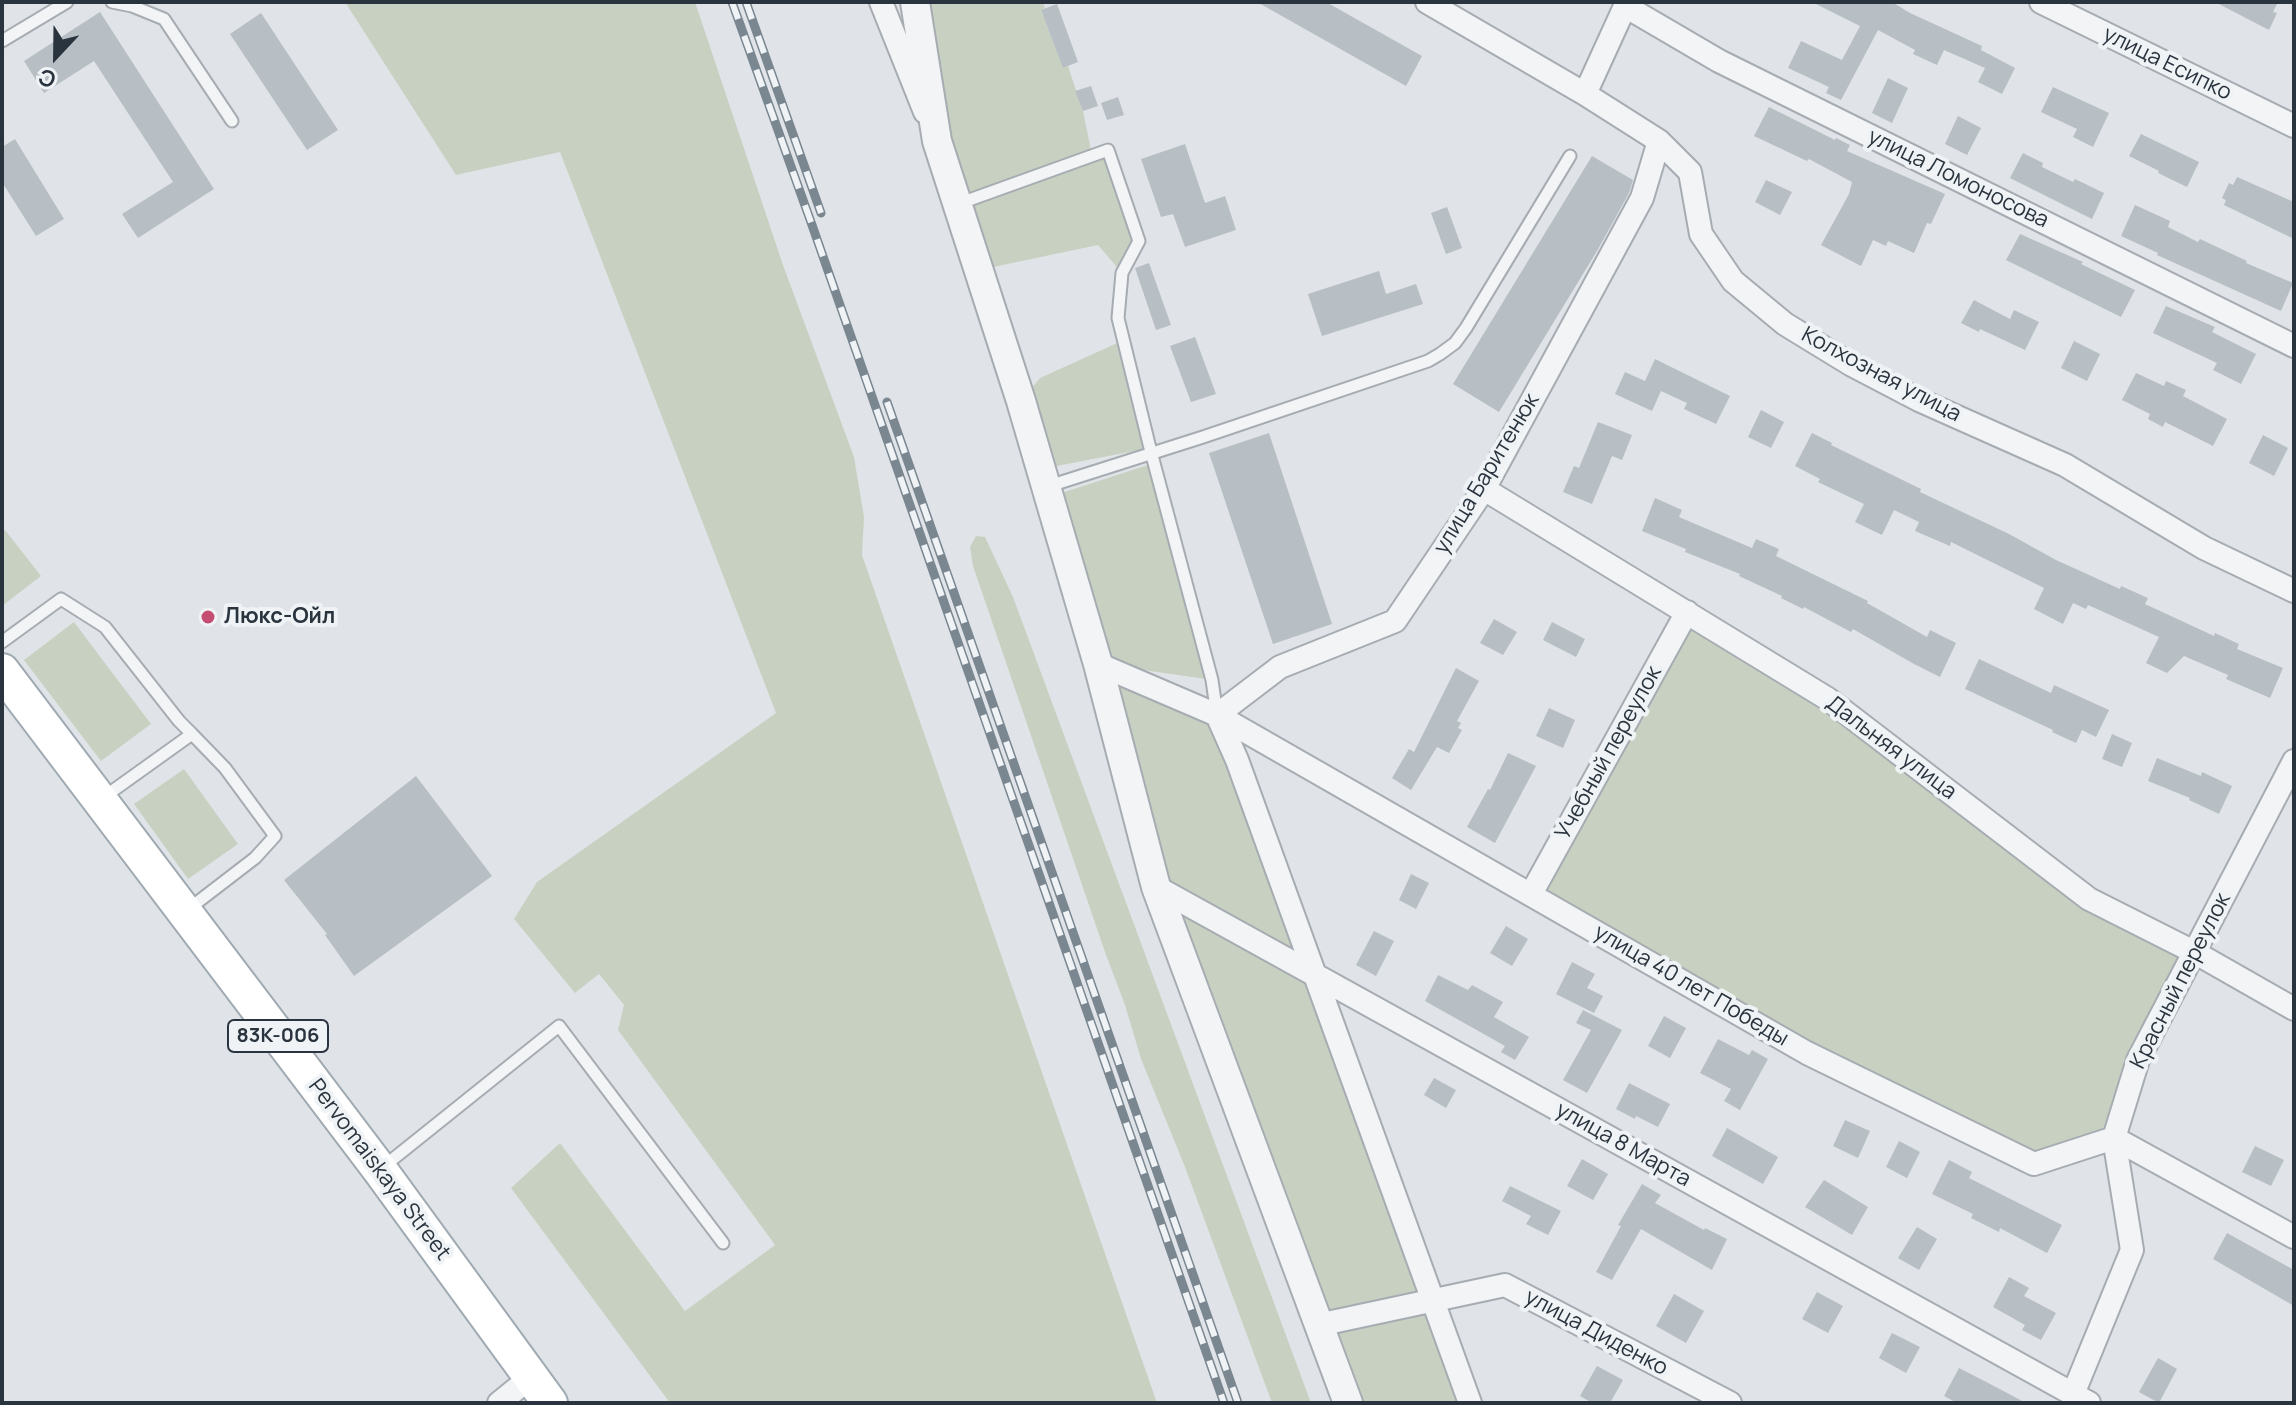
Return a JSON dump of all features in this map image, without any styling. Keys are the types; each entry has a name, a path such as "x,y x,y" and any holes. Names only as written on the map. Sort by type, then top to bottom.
{"main road":[{"name":"Pervomaiskaya Street","path":"2,671 380,1170 540,1390"}],"street":[{"path":"881,2 937,141 1021,401 1098,664 1156,887 1348,1403"},
{"path":"915,2 937,141"},
{"name":"Колхозная улица","path":"1427,2 1659,141 1690,172 1701,234 1733,281 1785,324 1852,365 1906,393 2065,465 2204,548 2294,591"},
{"name":"улица Есипко","path":"2041,2 2294,126"},
{"path":"1585,94 1626,4"},
{"name":"улица Ломоносова","path":"1626,4 1719,61 2294,346"},
{"name":"улица Баритенюк","path":"1217,715 1280,667 1395,621 1484,489 1642,198 1659,141"},
{"name":"Дальняя улица","path":"1484,489 1828,699 2089,899 2194,952 2294,1009"},
{"name":"Учебный переулок","path":"1531,894 1687,612"},
{"name":"улица 40 лет Победы","path":"1098,664 1217,715 1807,1053 2034,1164 2114,1138"},
{"path":"1217,715 1237,760 1470,1403"},
{"name":"Красный переулок","path":"2081,1399 2132,1250 2114,1138 2138,1060 2294,761"},
{"name":"улица 8 Марта","path":"1156,887 2081,1399"},
{"path":"2114,1138 2294,1237"},
{"name":"улица Диденко","path":"1318,1325 1505,1285 1730,1403"},
{"path":"499,1403 540,1390"}],"lane":[{"path":"2,41 67,2"},
{"path":"112,2 132,6 164,19 232,121"},
{"path":"957,204 1108,150 1139,241 1122,273 1118,318 1212,680 1217,715"},
{"path":"1046,487 1428,361 1440,354 1455,343 1466,328 1570,156"},
{"path":"2,642 61,599 105,627 192,734 225,768 275,836 255,858 185,911"},
{"path":"100,800 192,734"},
{"path":"380,1170 559,1026 723,1243"}],"green space":[{"path":"345,2 695,2 783,265 854,457 864,517 862,555 1157,1403 670,1403 511,1188 560,1143 685,1311 775,1245 618,1030 624,1005 599,974 575,993 514,919 537,882 776,713 560,152 456,175"},
{"path":"915,2 1043,2 1045,8 1041,10 1063,67 1068,66 1083,111 1092,155 1108,150 1139,241 1122,273 1098,245 979,270"},
{"path":"1124,340 1150,448 1041,469 1021,401 1040,378"},
{"path":"1154,463 1212,680 1102,664 1217,715 1470,1403 1348,1403 1156,887 1049,497"},
{"path":"5,530 41,576 2,606 2,533"},
{"path":"976,536 985,537 1013,597 1311,1403 1272,1403 1185,1167 1141,1059 973,566 970,547"},
{"path":"1687,612 1828,699 2089,899 2194,952 2114,1138 2034,1164 1531,894"},
{"path":"74,622 151,724 101,761 24,660"},
{"path":"184,769 238,844 188,879 134,804"}],"building":[{"path":"1257,2 1326,2 1422,56 1406,86"},
{"path":"1812,2 1892,2 1982,46 1981,50 2015,68 2002,94 1978,82 1985,68 1944,50 1937,65 1913,54 1915,50 1878,30 1841,100 1826,93 1829,87 1788,68 1801,41 1842,60 1860,26"},
{"path":"2215,2 2278,2 2273,12 2277,13 2269,30"},
{"path":"1057,4 1078,62 1063,68 1041,10"},
{"path":"100,12 214,189 138,238 122,214 173,182 94,61 44,93 24,61"},
{"path":"261,13 338,130 307,150 230,34"},
{"path":"1888,78 1908,88 1892,123 1872,113"},
{"path":"1091,86 1098,106 1083,111 1075,91"},
{"path":"2053,87 2109,113 2093,147 2073,137 2077,129 2041,112"},
{"path":"1118,97 1124,115 1107,120 1101,103"},
{"path":"1769,107 1850,145 1847,151 1945,194 1931,224 1927,223 1914,253 1888,241 1886,246 1873,240 1861,266 1821,245 1849,194 1852,182 1809,159 1807,161 1754,136"},
{"path":"1958,116 1981,128 1967,155 1945,144"},
{"path":"2141,134 2199,162 2187,187 2129,156"},
{"path":"15,139 64,219 36,236 2,182 2,147"},
{"path":"1185,144 1205,203 1225,196 1236,230 1185,247 1173,214 1161,217 1141,159"},
{"path":"2023,153 2043,163 2042,167 2104,193 2092,219 2010,178"},
{"path":"1592,156 1633,180 1629,193 1499,412 1453,384"},
{"path":"2237,177 2294,202 2294,239 2224,205 2226,200 2222,198 2229,183 2233,185"},
{"path":"1766,180 1792,192 1780,215 1755,202"},
{"path":"2135,205 2170,221 2168,227 2198,242 2200,239 2293,283 2281,311 2121,236"},
{"path":"1447,207 1462,248 1446,254 1431,213"},
{"path":"2020,234 2083,262 2081,264 2135,290 2121,317 2006,260"},
{"path":"1149,263 1171,325 1156,330 1135,268"},
{"path":"1379,271 1386,294 1416,284 1423,304 1322,336 1308,294"},
{"path":"1974,300 2010,319 2014,310 2039,322 2025,350 1961,323"},
{"path":"2166,306 2215,327 2212,332 2256,354 2241,384 2213,370 2217,363 2153,333"},
{"path":"1195,337 1216,394 1191,402 1170,346"},
{"path":"2074,341 2100,354 2087,381 2061,368"},
{"path":"1655,359 1730,396 1716,424 1684,409 1687,403 1661,391 1652,411 1615,394 1625,372 1645,381"},
{"path":"2136,373 2164,386 2166,381 2186,390 2183,396 2227,419 2213,446 2165,422 2163,427 2148,419 2150,414 2122,400"},
{"path":"1761,410 1784,422 1771,448 1748,437"},
{"path":"1598,422 1632,435 1622,460 1612,456 1592,504 1563,492 1574,466 1579,468"},
{"path":"1269,433 1332,624 1273,644 1209,453"},
{"path":"1812,433 1921,489 1920,492 2056,560 2148,598 2145,604 2214,636 2215,633 2239,644 2237,649 2283,668 2270,698 2184,656 2167,673 2146,663 2159,637 2088,605 2086,609 2073,603 2063,624 2034,609 2044,588 1951,542 1950,546 1915,531 1919,522 1894,510 1882,535 1855,522 1864,504 1818,482 1820,479 1795,466"},
{"path":"2263,435 2288,448 2274,476 2249,463"},
{"path":"1655,498 1682,510 1679,517 1752,548 1756,539 1779,549 1776,556 1868,601 1927,637 1930,630 1956,643 1940,677 1853,629 1851,632 1740,574 1642,531"},
{"path":"1494,619 1517,632 1503,655 1480,643"},
{"path":"1552,622 1585,639 1576,657 1543,640"},
{"path":"1979,659 2051,693 2054,685 2109,710 2096,737 2082,730 2076,743 1965,689"},
{"path":"1456,668 1479,681 1457,721 1461,723 1458,728 1462,730 1449,753 1437,747 1411,790 1392,778 1409,749 1414,752"},
{"path":"1549,708 1575,720 1563,748 1536,736"},
{"path":"2112,734 2132,743 2122,767 2102,759"},
{"path":"1508,753 1536,766 1495,843 1467,827"},
{"path":"2157,758 2201,776 2202,772 2232,786 2219,814 2148,781"},
{"path":"416,776 492,876 354,976 327,934 284,880"},
{"path":"1411,874 1429,883 1416,909 1399,900"},
{"path":"1506,926 1528,939 1512,966 1490,953"},
{"path":"1374,931 1394,941 1376,976 1356,965"},
{"path":"1572,962 1595,974 1587,988 1603,996 1594,1013 1556,994"},
{"path":"1438,975 1468,990 1472,985 1503,1002 1494,1017 1529,1037 1515,1060 1501,1052 1505,1046 1425,1001"},
{"path":"1583,1010 1622,1030 1587,1093 1563,1080 1591,1030 1576,1023"},
{"path":"1664,1016 1686,1028 1670,1058 1648,1046"},
{"path":"1718,1039 1749,1055 1752,1050 1768,1059 1740,1110 1724,1101 1731,1089 1700,1073"},
{"path":"1434,1078 1456,1090 1446,1108 1424,1095"},
{"path":"1629,1083 1670,1104 1658,1127 1616,1109"},
{"path":"1845,1120 1870,1131 1858,1158 1833,1146"},
{"path":"1727,1128 1778,1157 1763,1184 1712,1156"},
{"path":"1899,1141 1920,1152 1907,1178 1886,1167"},
{"path":"2255,1146 2284,1160 2271,1186 2242,1172"},
{"path":"1582,1159 1608,1174 1593,1200 1567,1186"},
{"path":"1949,1160 1972,1172 1969,1178 2062,1225 2047,1253 2000,1228 1999,1232 1971,1218 1973,1214 1932,1194"},
{"path":"1824,1180 1868,1207 1852,1235 1805,1207"},
{"path":"1642,1184 1661,1195 1655,1203 1727,1239 1712,1270 1641,1229 1612,1280 1596,1272"},
{"path":"1510,1186 1561,1211 1548,1235 1526,1224 1531,1216 1502,1201"},
{"path":"1917,1227 1937,1239 1919,1270 1898,1258"},
{"path":"2227,1233 2294,1270 2294,1306 2213,1259"},
{"path":"2009,1277 2029,1288 2024,1296 2056,1313 2041,1340 2022,1330 2025,1325 1993,1307"},
{"path":"1817,1292 1843,1306 1828,1333 1802,1319"},
{"path":"1674,1294 1704,1311 1686,1343 1656,1326"},
{"path":"1892,1333 1920,1347 1906,1373 1879,1358"},
{"path":"2158,1358 2177,1369 2159,1403 2139,1392"},
{"path":"1597,1366 1623,1380 1610,1403 1592,1403 1580,1396"},
{"path":"1959,1368 2026,1403 1957,1403 1944,1396"}],"railway":[{"path":"732,2 1224,1403"},
{"path":"746,2 821,213"},
{"path":"887,402 1238,1403"}],"place":[{"name":"Люкс-Ойл","path":"208,617"}]}
